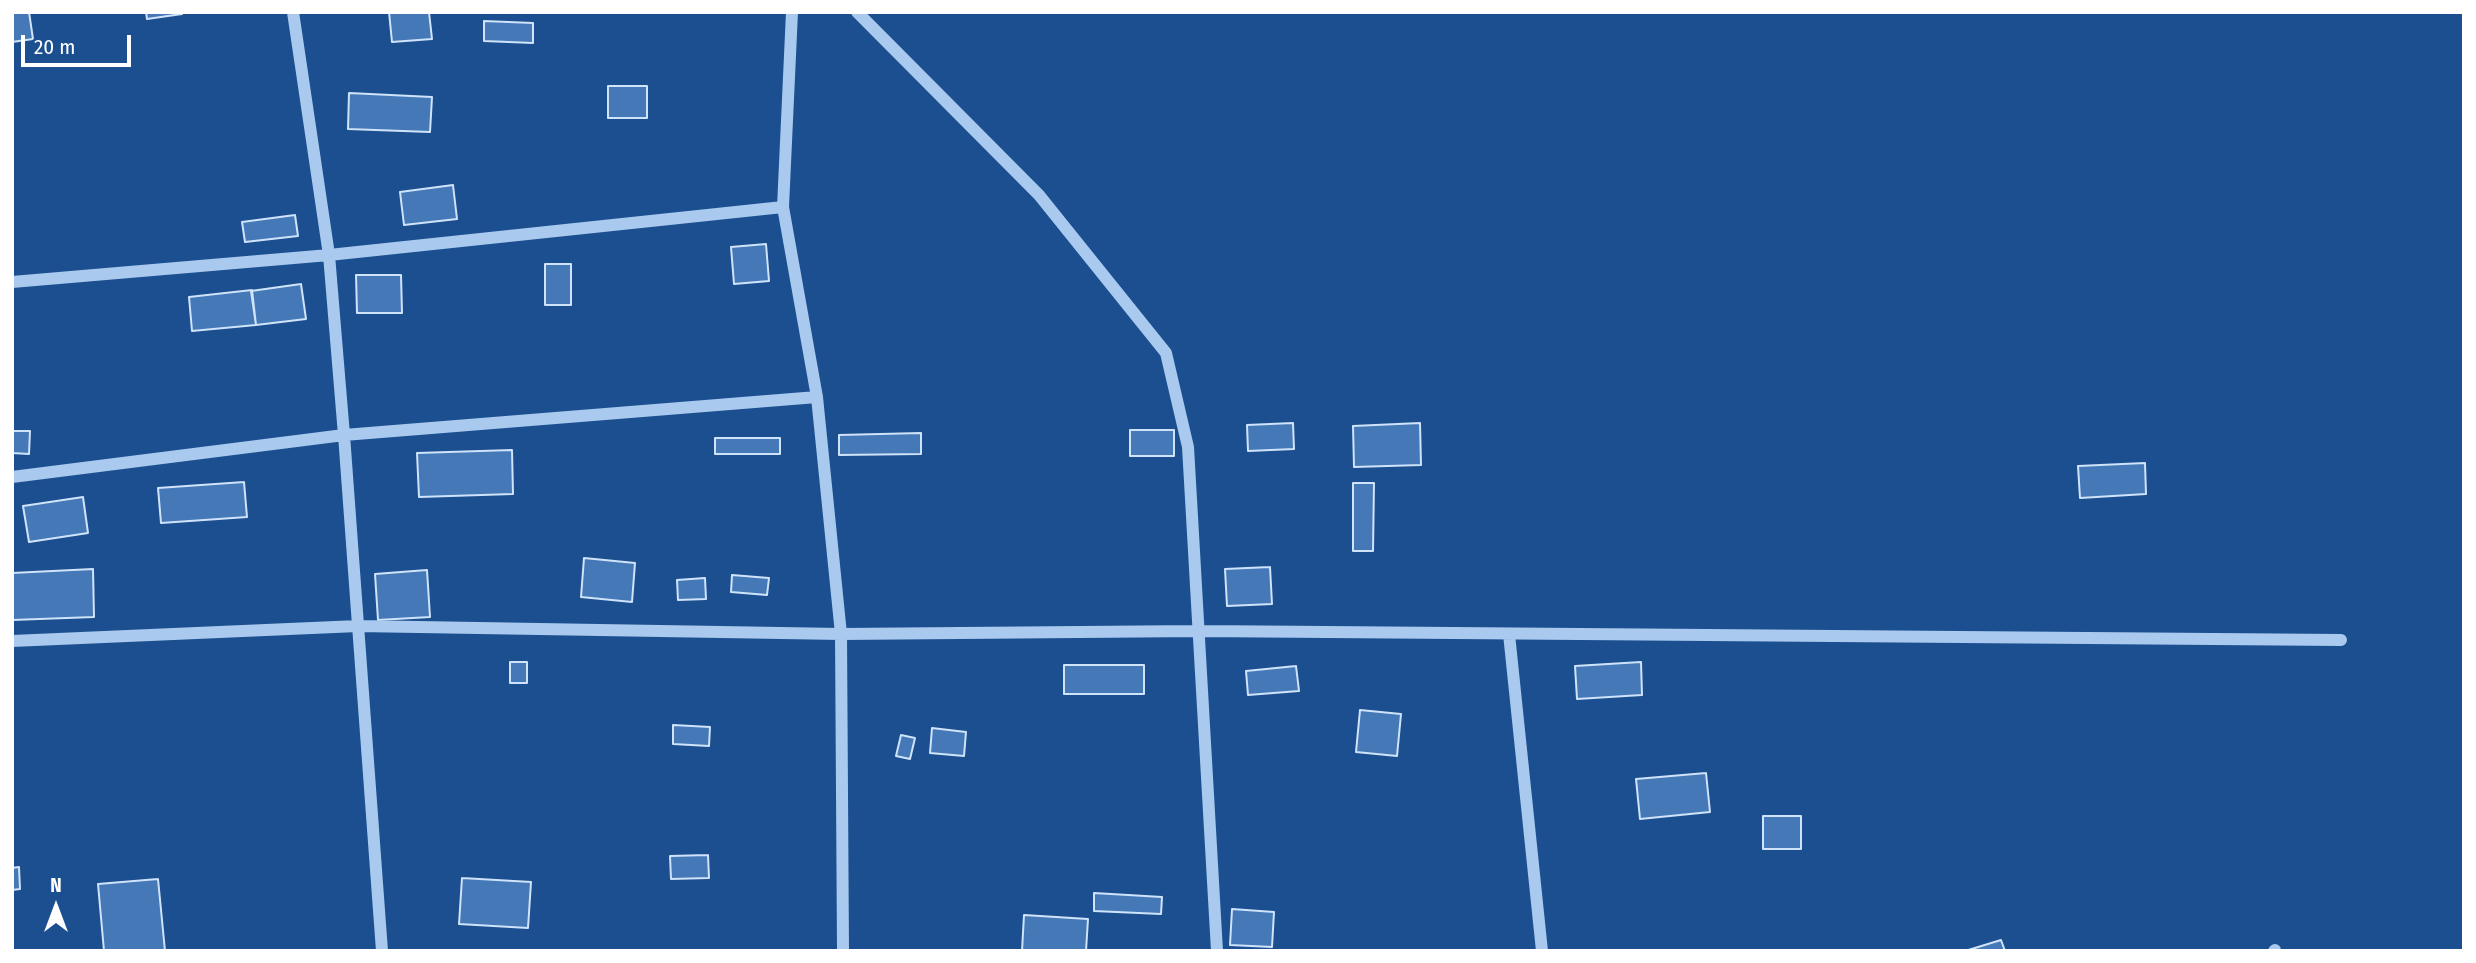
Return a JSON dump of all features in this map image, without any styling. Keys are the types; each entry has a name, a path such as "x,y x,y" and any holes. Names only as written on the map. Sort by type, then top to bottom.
{"street":[{"path":"293,12 328,254 345,435 382,951"},
{"path":"792,12 783,207 817,397 842,634 843,951"},
{"path":"857,12 1039,195 1166,353 1188,447 1217,951"},
{"path":"12,282 328,254 783,207"},
{"path":"12,477 345,435 817,397"},
{"path":"12,641 358,626 842,634 1199,631 2341,640"},
{"path":"1509,634 1542,951"}],"building":[{"path":"12,12 29,12 33,39 12,42"},
{"path":"146,12 182,12 182,14 147,19"},
{"path":"389,12 429,12 432,39 392,42"},
{"path":"484,21 533,23 533,43 484,41"},
{"path":"608,86 647,86 647,118 608,118"},
{"path":"349,93 432,97 430,132 348,129"},
{"path":"453,185 457,219 404,225 400,192"},
{"path":"295,215 298,236 245,242 242,222"},
{"path":"766,244 769,281 734,284 731,247"},
{"path":"545,264 571,264 571,305 545,305"},
{"path":"356,275 401,275 402,313 357,313"},
{"path":"301,284 306,319 256,325 251,291"},
{"path":"252,290 256,325 192,331 189,297"},
{"path":"1293,423 1294,449 1248,451 1247,425"},
{"path":"1420,423 1421,465 1354,467 1353,426"},
{"path":"1130,430 1174,430 1174,456 1130,456"},
{"path":"12,431 30,431 29,454 12,453"},
{"path":"921,433 921,454 839,455 839,435"},
{"path":"715,438 780,438 780,454 715,454"},
{"path":"512,450 513,494 419,497 417,453"},
{"path":"2145,463 2146,494 2080,498 2078,466"},
{"path":"244,482 247,517 161,523 158,488"},
{"path":"1353,483 1374,483 1373,551 1353,551"},
{"path":"83,497 88,533 29,542 23,506"},
{"path":"584,558 635,563 632,602 581,597"},
{"path":"1270,567 1272,604 1227,606 1225,569"},
{"path":"93,569 94,617 12,620 12,573"},
{"path":"427,570 430,617 378,620 375,574"},
{"path":"732,575 769,578 767,595 731,592"},
{"path":"705,578 706,599 678,600 677,580"},
{"path":"510,662 527,662 527,683 510,683"},
{"path":"1641,662 1642,695 1577,699 1575,666"},
{"path":"1064,665 1144,665 1144,694 1064,694"},
{"path":"1296,666 1299,691 1248,695 1246,671"},
{"path":"1360,710 1401,714 1397,756 1356,752"},
{"path":"673,725 710,727 709,746 673,744"},
{"path":"932,728 966,732 964,756 930,753"},
{"path":"901,735 915,738 910,759 896,756"},
{"path":"1706,773 1710,812 1640,819 1636,779"},
{"path":"1763,816 1801,816 1801,849 1763,849"},
{"path":"708,855 709,878 671,879 670,856"},
{"path":"19,867 20,889 12,890 12,868"},
{"path":"462,878 531,882 528,928 459,924"},
{"path":"158,879 165,951 104,951 98,884"},
{"path":"1094,893 1162,897 1161,914 1094,911"},
{"path":"1232,909 1274,912 1272,947 1230,945"},
{"path":"1024,915 1088,919 1086,951 1022,951"},
{"path":"2001,940 2005,951 1965,951"}]}
